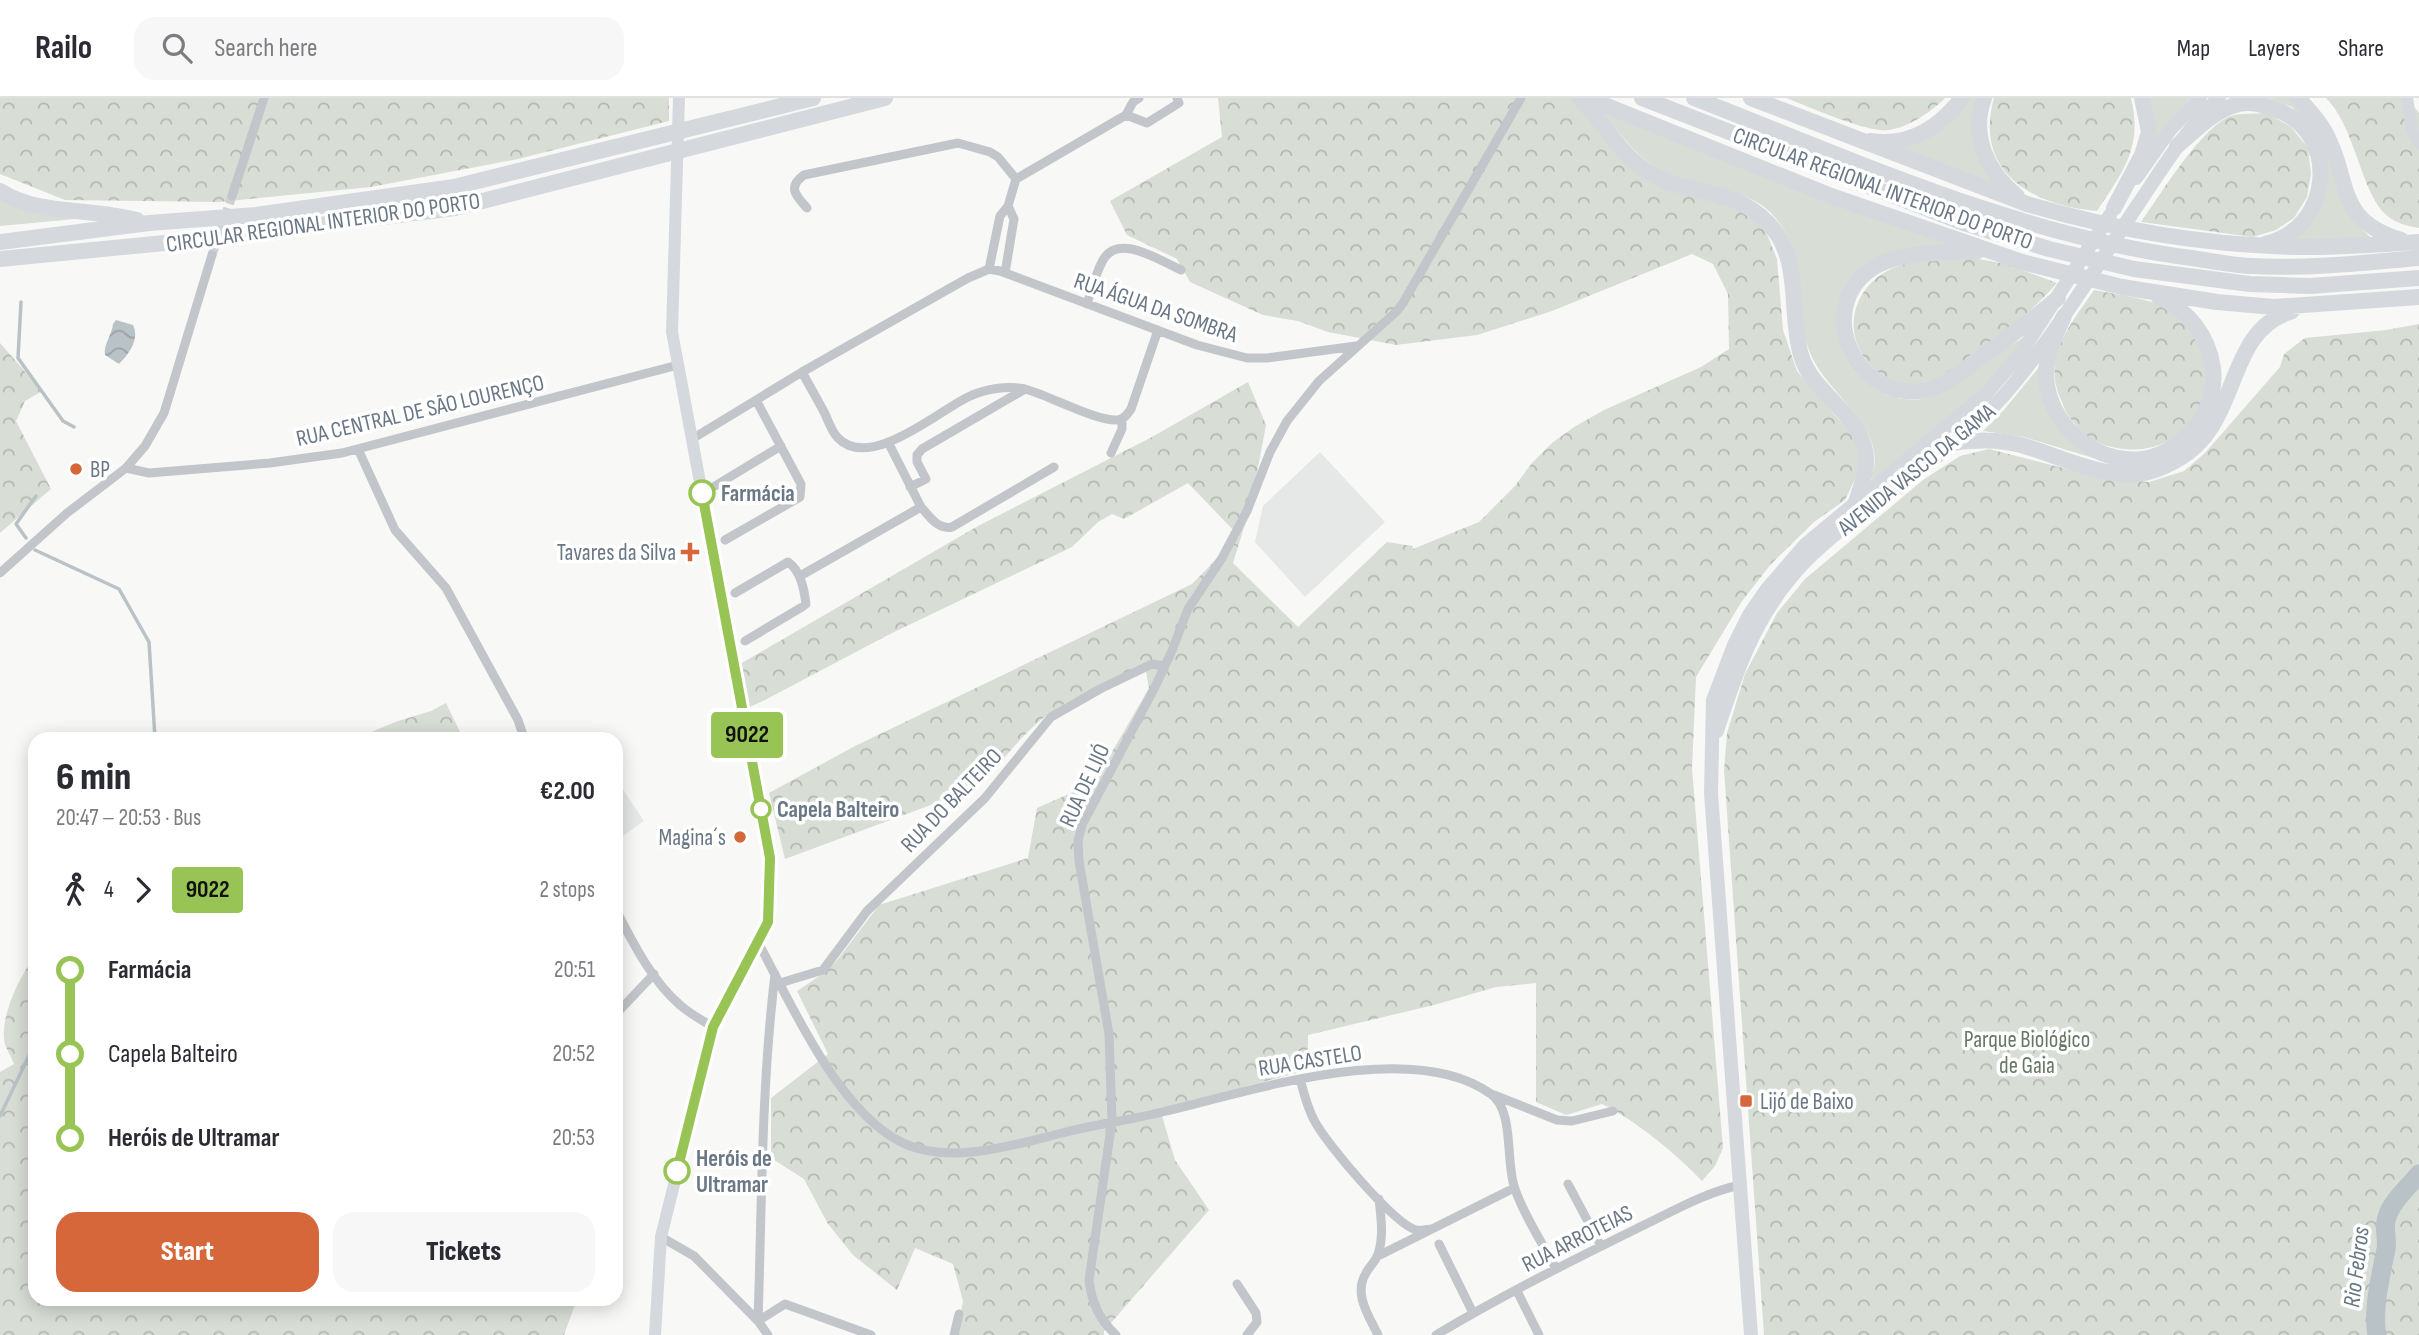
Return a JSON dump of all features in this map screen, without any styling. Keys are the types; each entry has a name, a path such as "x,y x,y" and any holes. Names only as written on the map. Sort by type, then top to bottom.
{"highway":[{"name":"CIRCULAR REGIONAL INTERIOR DO PORTO","path":"0,242 149,223 256,215 454,187 813,98"},
{"name":"CIRCULAR REGIONAL INTERIOR DO PORTO","path":"0,259 206,239 455,208 885,98"},
{"path":"1579,98 1594,112 1631,159 1649,173 1679,185 1731,197 1753,210 1769,224 1781,240 1790,270 1796,335 1801,358 1811,375 1860,433 1865,447 1865,475 1856,502"},
{"path":"1587,98 1826,194 1990,252 2122,287 2217,302 2274,307 2419,297"},
{"name":"CIRCULAR REGIONAL INTERIOR DO PORTO","path":"1642,98 1964,223 2049,249 2134,269 2250,284 2310,286 2419,278"},
{"name":"CIRCULAR REGIONAL INTERIOR DO PORTO","path":"1694,98 1968,204 2060,233 2145,252 2260,266 2312,267 2419,258"},
{"path":"1751,98 2028,204 2071,217 2157,234 2259,245 2313,247 2414,242"},
{"path":"1850,137 1875,142 1916,137 1948,117 1962,98"},
{"path":"1984,98 1980,125 1983,148 1990,168 2004,185 2028,204"},
{"path":"2114,208 2142,155 2149,132 2142,98"},
{"path":"2298,98 2325,132 2348,200 2359,217 2372,228 2414,242"},
{"path":"2177,146 2215,114 2239,104 2261,104 2282,111 2300,123 2319,156 2322,178 2317,198 2295,229 2271,242 2259,245"},
{"path":"0,191 14,200 51,210 104,214 149,223"},
{"path":"1990,252 1900,258 1880,264 1868,272 1851,291 1845,308 1844,327 1848,345 1862,370 1876,382 1892,389 1910,392 1929,390 1950,380 2024,327 2058,298"},
{"path":"2064,316 2053,341 2046,371 2048,391 2057,414 2073,436 2097,452 2125,459 2149,457 2169,448 2189,434 2202,420 2211,400 2214,381 2211,358 2204,337 2190,318 2174,304 2149,291"},
{"path":"1952,443 1993,440 2020,445 2090,468 2125,473 2153,471 2196,446 2210,429 2250,340 2267,323 2284,313 2310,306"}],"main road":[{"name":"AVENIDA VASCO DA GAMA","path":"1751,1335 1711,793 1713,700 1734,645 1749,615 1767,589 1799,552 1986,394 2021,353 2114,208 2170,130 2200,98"},
{"name":"AVENIDA VASCO DA GAMA","path":"1712,749 1746,649 1761,621 1793,575 1842,528 1952,443 1996,404 2015,383 2064,316 2190,127 2219,98"}],"street":[{"path":"232,196 264,98"},
{"path":"655,1335 661,1237 713,1027 768,922 770,858 670,319 679,98"},
{"path":"692,439 802,372 968,278 989,269 1000,216 1008,206 1016,179 1126,115 1133,102 1139,98"},
{"path":"1126,115 1147,123 1179,103 1177,98"},
{"path":"1356,346 1396,313 1403,303 1521,98"},
{"path":"2407,98 2412,130 2419,143"},
{"path":"807,208 795,195 794,189 798,179 804,175 958,143 990,152 998,157 1016,179"},
{"path":"1005,273 1014,219 1008,206"},
{"path":"1087,304 1102,261 1112,251 1129,248 1140,251 1181,270"},
{"path":"0,573 67,513 125,468 145,446 164,413 212,255"},
{"name":"RUA ÁGUA DA SOMBRA","path":"989,269 1197,345 1247,358 1267,358 1356,346"},
{"path":"802,372 837,437 857,449 888,442 969,396 992,389 1025,389 1116,420 1122,419 1130,410 1158,330"},
{"name":"RUA DE LIJÓ","path":"1116,1335 1097,1314 1090,1280 1112,1121 1109,1034 1079,861 1078,841 1082,825 1165,666 1188,608 1247,511 1270,452 1287,421 1320,382 1356,346"},
{"name":"RUA CENTRAL DE SÃO LOURENÇO","path":"125,468 149,473 162,472 270,463 358,449 678,365"},
{"path":"910,486 926,479 917,462 917,455 922,449 1025,389"},
{"path":"725,540 800,497 801,484 756,400"},
{"path":"1111,453 1122,429 1122,419"},
{"path":"888,442 921,507 938,525 948,529 1054,467"},
{"path":"715,486 781,446"},
{"path":"358,449 395,530 446,589 522,732"},
{"path":"800,576 921,507"},
{"path":"735,593 788,562 800,576 806,601 804,606 745,641"},
{"name":"RUA DO BALTEIRO","path":"780,983 824,970 867,911 985,798 1051,717 1152,664 1165,666"},
{"path":"623,924 635,948 682,1007 713,1027"},
{"name":"RUA CASTELO","path":"758,942 820,1057 845,1091 862,1112 901,1142 920,1149 961,1152 1032,1140 1300,1079 1357,1069 1427,1072 1461,1080 1557,1119 1572,1121 1613,1111"},
{"path":"623,1007 654,974"},
{"path":"758,1321 762,1127 767,1040 775,974"},
{"path":"1300,1079 1312,1118 1321,1132 1379,1199 1396,1218 1416,1230 1432,1229"},
{"path":"1492,1094 1505,1116 1514,1188 1556,1269"},
{"path":"1568,1184 1601,1246"},
{"name":"RUA ARROTEIAS","path":"1436,1335 1601,1246 1716,1190 1740,1185"},
{"path":"1378,1256 1514,1188"},
{"path":"1378,1335 1363,1305 1361,1283 1378,1256 1382,1226 1379,1199"},
{"path":"661,1237 694,1256 758,1321 768,1335"},
{"path":"1439,1244 1473,1313"},
{"path":"1237,1284 1256,1313 1257,1322 1247,1335"},
{"path":"1517,1292 1539,1335"},
{"path":"758,1321 785,1304 871,1335"},
{"path":"954,1335 959,1314"}],"shaded area":[{"path":"1320,452 1385,522 1305,597 1255,542 1263,506"},
{"path":"623,790 644,821 623,836"}],"green space":[{"path":"0,98 669,98 669,121 518,159 371,187 219,202 65,200 0,174"},
{"path":"1218,98 1574,98 1626,164 1719,197 1762,222 1777,259 1783,330 1797,371 1851,430 1860,450 1861,467 1845,500 1814,522 1771,564 1742,601 1696,677 1692,768 1723,1148 1715,1166 1702,1181 1655,1138 1602,1104 1566,1115 1536,1102 1536,983 1496,987 1434,1005 1308,1035 1308,1070 1160,1109 1175,1160 1209,1210 1104,1331 1104,1335 957,1335 963,1301 953,1264 915,1248 897,1290 853,1255 828,1224 804,1179 771,1158 771,1098 828,1054 797,991 824,973 838,959 879,905 1028,858 1037,808 1094,783 1149,688 1145,667 1058,707 1028,732 974,789 785,859 769,793 855,746 1192,584 1239,536 1188,483 1124,519 1112,514 1098,522 1072,547 890,634 745,709 740,664 978,526 1152,437 1248,382 1266,425 1251,505 1233,563 1298,627 1387,542 1412,546 1413,549 1479,522 1552,443 1574,427 1604,410 1701,367 1729,349 1728,294 1713,264 1692,254 1552,311 1477,335 1396,345 1328,332 1298,321 1263,315 1190,282 1177,259 1127,235 1110,201 1222,137"},
{"path":"1786,98 1945,98 1912,122 1889,130 1880,130 1838,118"},
{"path":"1967,98 1979,98 1994,184 1895,147"},
{"path":"1994,98 2131,98 2134,115 2132,145 2122,171 2097,211 2051,202 2031,193 2000,165 1992,146 1990,124"},
{"path":"2149,98 2190,98 2154,141 2153,112"},
{"path":"2268,98 2292,98 2321,132 2357,224 2371,238 2290,241 2327,164 2322,144 2308,124 2292,107"},
{"path":"2326,98 2407,98 2419,113 2419,228 2396,221 2380,207 2365,179 2345,127"},
{"path":"1603,113 1952,245 1869,264 1847,313 1840,338 1843,353 1850,366 1873,388 1902,399 1932,396 2027,335 1987,385 1874,480 1871,479 1875,461 1866,429 1821,372 1805,339 1796,265 1784,230 1771,213 1751,199 1729,191 1682,181 1647,162"},
{"path":"2267,113 2291,127 2308,148 2311,174 2307,197 2294,218 2276,230 2253,237 2141,222 2183,162 2209,131 2234,115"},
{"path":"0,199 86,218 0,226"},
{"path":"1973,258 2006,264 2057,283 2017,322 1937,380 1906,385 1881,374 1859,349 1855,335 1857,305 1864,292 1875,280 1897,267"},
{"path":"2094,290 2139,298 2171,310 2192,328 2200,343 2207,374 2205,390 2200,406 2191,420 2170,440 2146,448 2120,449 2107,446 2085,435 2066,411 2055,380 2058,352 2069,326"},
{"name":"Parque Biológico de Gaia","path":"2419,324 2419,1335 1764,1335 1724,770 1727,733 1745,674 1777,613 1805,579 1923,480 1960,456 1989,449 2102,478 2149,482 2184,471 2205,453 2280,367 2284,354 2305,338"},
{"path":"0,343 42,391 25,401 16,421 51,489 0,533"},
{"path":"2044,361 2045,396 2103,458 2100,460 2024,437 1983,431"},
{"path":"446,703 460,732 371,732 398,721 431,711"},
{"path":"28,967 28,1306 574,1306 564,1335 0,1335 0,1072 14,1064 4,1041 4,1028 9,1006"}],"water":[{"path":"116,320 133,325 135,330 132,346 119,364 105,355 106,344"}],"waterway":[{"path":"21,302 18,358 63,421 74,427"},
{"path":"26,538 16,524 36,496"},
{"path":"35,550 119,589 149,642 155,732"},
{"path":"0,1116 28,1058"},
{"name":"Rio Febros","path":"2377,1335 2376,1304 2386,1245 2386,1221 2396,1200 2419,1174"}],"tunnel":[{"path":"212,255 232,196"}],"bus line":[{"name":"9022","path":"677,1171 713,1027 768,922 770,909 770,858 702,493"}],"place":[{"name":"BP","path":"76,469"},
{"name":"Farmácia","path":"702,493"},
{"name":"Tavares da Silva","path":"690,552"},
{"name":"Capela Balteiro","path":"761,809"},
{"name":"Magina´s","path":"740,837"},
{"name":"Lijó de Baixo","path":"1746,1101"},
{"name":"Heróis de Ultramar","path":"677,1171"}]}
